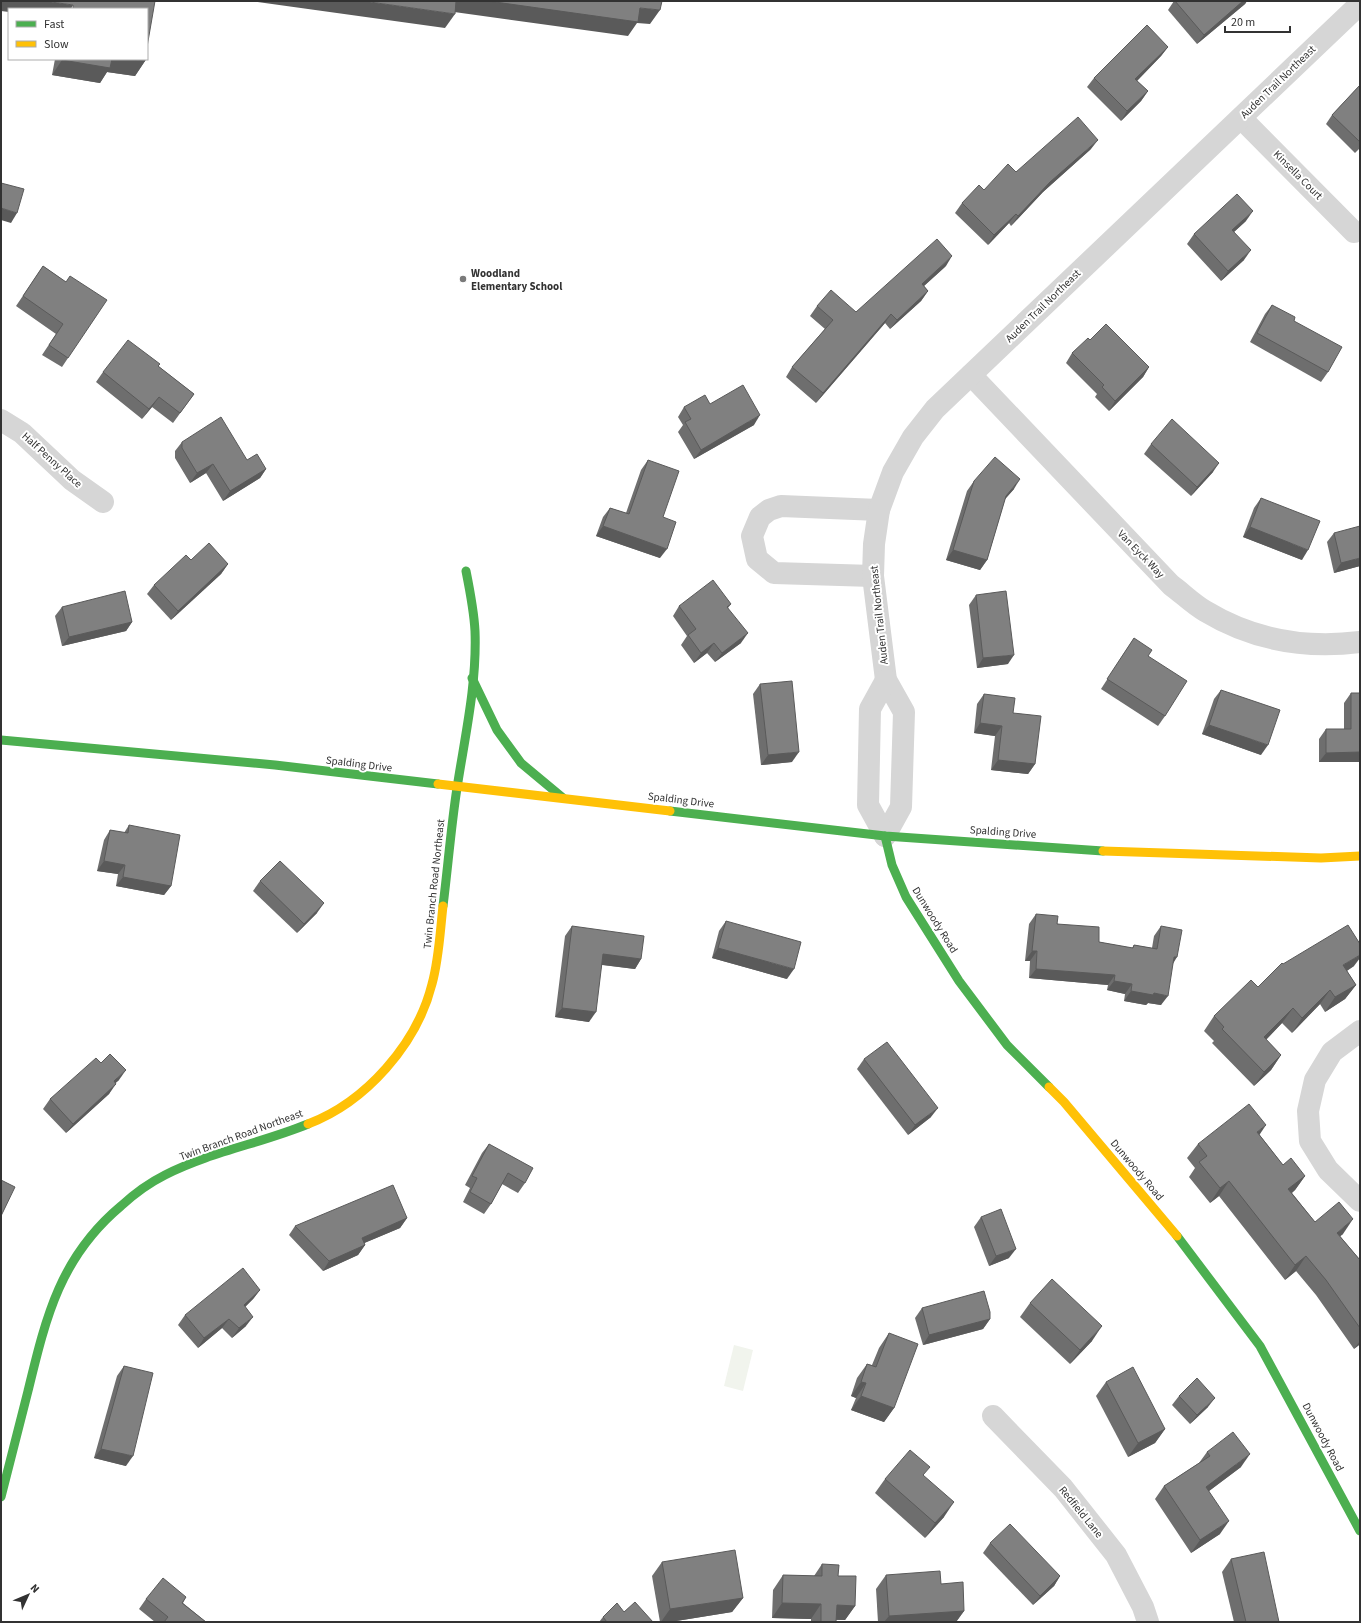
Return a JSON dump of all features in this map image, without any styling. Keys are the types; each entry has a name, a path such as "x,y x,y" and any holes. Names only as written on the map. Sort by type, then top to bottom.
{"street":[{"name":"Auden Trail Northeast","path":"885,836 901,807 904,712 886,680 873,576 874,544 879,510 893,472 913,437 935,409 1360,4"},
{"name":"Kinsella Court","path":"1241,118 1354,232"},
{"name":"Van Eyck Way","path":"971,375 1171,585 1204,611 1245,631 1290,643 1336,645 1360,642"},
{"name":"Half Penny Place","path":"1,420 22,433 72,480 103,502"},
{"path":"873,576 774,573 757,559 752,536 760,517 769,510 781,506 879,510"},
{"name":"Twin Branch Road Northeast","path":"1,1497 46,1319 65,1272 91,1235 127,1200 166,1175 212,1157 302,1127 335,1111 376,1080 406,1044 426,1004 437,961 456,786 464,748 475,644 475,617 471,589 466,570"},
{"path":"472,678 497,730 521,763 563,798"},
{"name":"Auden Trail Northeast","path":"885,836 868,805 870,709 886,680"},
{"name":"Spalding Drive","path":"1,740 259,764 885,836 1120,852 1313,858 1360,856"},
{"name":"Dunwoody Road","path":"885,836 892,864 906,897 959,981 1007,1044 1064,1102 1181,1241 1260,1346 1360,1531"},
{"path":"1360,1031 1332,1052 1314,1080 1308,1112 1310,1141 1328,1170 1360,1201"},
{"name":"Redfield Lane","path":"993,1416 1063,1488 1116,1554 1143,1607 1148,1622"}],"shaded area":[{"path":"734,1345 753,1350 743,1391 724,1386"}],"building":[{"path":"44,1 155,1 148,41 148,8 73,8 73,5"},
{"path":"363,1 456,1 455,14"},
{"path":"488,1 662,1 660,10 640,8 638,22"},
{"path":"1175,1 1243,1 1204,35"},
{"path":"1147,25 1168,47 1135,79 1148,91 1127,111 1094,78"},
{"path":"62,60 112,60 110,68"},
{"path":"1360,85 1360,142 1332,115"},
{"path":"1078,117 1098,140 1050,182 1018,216 1016,214 994,235 962,203 979,185 984,190 1008,164 1016,172"},
{"path":"1,183 24,189 17,213 1,208"},
{"path":"1237,194 1253,211 1232,230 1251,250 1228,271 1194,234"},
{"path":"937,239 952,256 922,284 928,291 897,320 891,314 823,393 792,367 833,320 817,306 831,290 856,312"},
{"path":"43,266 66,282 70,276 107,300 68,358 49,345 63,324 23,296"},
{"path":"1272,305 1295,317 1294,321 1342,347 1328,372 1257,333"},
{"path":"1106,324 1149,367 1115,401 1102,387 1104,385 1072,353 1088,338 1090,340"},
{"path":"128,340 160,364 158,366 194,394 180,413 159,397 149,409 103,372"},
{"path":"743,385 760,415 701,450 685,422 691,419 684,407 705,395 710,404"},
{"path":"221,417 247,460 257,454 266,469 230,491 213,464 197,473 182,448 182,442"},
{"path":"1172,419 1219,463 1197,487 1151,444"},
{"path":"995,457 1020,479 1006,496 987,560 953,550 974,481"},
{"path":"648,460 679,471 663,517 676,522 667,549 603,526 610,508 629,514"},
{"path":"1261,498 1320,521 1308,550 1250,527"},
{"path":"1360,526 1360,558 1341,563 1334,533"},
{"path":"209,543 228,564 178,611 154,585 186,555 191,560"},
{"path":"713,580 731,604 727,607 748,633 722,653 714,643 701,653 688,635 696,629 679,606"},
{"path":"125,591 132,622 69,637 62,607"},
{"path":"1006,591 1014,655 983,658 976,595"},
{"path":"1134,638 1152,650 1148,656 1187,681 1165,716 1107,679"},
{"path":"792,681 799,752 768,755 760,684"},
{"path":"1221,690 1280,710 1268,745 1209,725"},
{"path":"1351,693 1360,693 1360,752 1326,753 1326,729 1351,729"},
{"path":"984,694 1015,698 1013,713 1041,716 1035,764 998,760 1002,726 980,723"},
{"path":"129,825 180,835 171,886 123,877 125,865 104,861 110,830 128,833"},
{"path":"280,861 324,903 304,924 260,881"},
{"path":"1036,914 1058,916 1057,924 1099,927 1099,942 1133,948 1134,945 1157,949 1161,926 1182,930 1177,957 1174,957 1168,996 1131,991 1132,984 1114,981 1115,975 1036,969 1037,951 1032,951"},
{"path":"726,921 801,942 794,969 718,948"},
{"path":"1348,925 1360,944 1360,955 1343,965 1356,985 1335,997 1330,990 1302,1018 1293,1008 1264,1037 1281,1055 1264,1072 1222,1029 1224,1027 1214,1016 1251,980 1258,987 1282,963 1283,964"},
{"path":"572,926 644,936 641,959 603,954 596,1012 562,1008"},
{"path":"887,1042 938,1108 915,1125 864,1059"},
{"path":"110,1054 126,1070 114,1081 116,1084 73,1124 50,1099 96,1058 101,1063"},
{"path":"1249,1104 1266,1125 1257,1132 1283,1165 1291,1158 1305,1176 1288,1189 1315,1222 1339,1202 1353,1219 1337,1233 1360,1260 1360,1328 1326,1280 1306,1256 1295,1265 1229,1181 1220,1188 1199,1162 1207,1156 1198,1144"},
{"path":"489,1144 533,1168 525,1183 508,1173 491,1204 470,1192 477,1178 472,1176"},
{"path":"1,1180 15,1187 1,1216"},
{"path":"393,1185 407,1218 362,1238 365,1245 329,1261 295,1226"},
{"path":"1001,1209 1016,1249 996,1256 981,1217"},
{"path":"243,1268 260,1290 244,1305 253,1317 239,1328 229,1319 204,1338 185,1315"},
{"path":"1052,1279 1102,1326 1080,1350 1030,1303"},
{"path":"984,1291 990,1312 990,1319 929,1335 922,1308"},
{"path":"889,1333 918,1344 894,1408 861,1396 866,1383 861,1382 867,1364 876,1367"},
{"path":"124,1366 153,1373 133,1456 101,1449"},
{"path":"1133,1367 1165,1429 1138,1443 1106,1382"},
{"path":"1197,1378 1215,1398 1197,1415 1179,1396"},
{"path":"1233,1432 1250,1454 1206,1487 1229,1521 1200,1540 1164,1486 1210,1456 1207,1452"},
{"path":"910,1450 930,1467 923,1475 954,1502 935,1523 885,1479"},
{"path":"1010,1524 1060,1576 1040,1596 990,1543"},
{"path":"735,1550 743,1598 670,1609 662,1562"},
{"path":"1264,1552 1279,1622 1246,1622 1231,1559"},
{"path":"822,1564 839,1565 838,1576 856,1576 855,1606 837,1605 836,1622 821,1622 821,1604 782,1603 783,1575 822,1576"},
{"path":"940,1571 941,1584 963,1582 964,1611 889,1616 886,1575"},
{"path":"163,1578 186,1597 182,1603 206,1622 164,1622 168,1617 146,1599"},
{"path":"635,1602 653,1622 607,1622 603,1617 617,1603 624,1612"}],"traffic: fast":[{"path":"443,906 455,803 470,710 474,671 475,631 472,601 466,571"},
{"path":"472,678 497,730 521,763 563,798"},
{"path":"1,740 275,765 438,784"},
{"path":"670,811 885,836 1103,851"},
{"path":"885,836 892,865 906,897 959,981 1007,1045 1049,1087"},
{"path":"1,1497 49,1313 58,1290 83,1246 100,1226 126,1202 159,1178 200,1160 273,1137 308,1124"},
{"path":"1177,1236 1260,1346 1360,1531"}],"traffic: slow":[{"path":"438,784 670,811"},
{"path":"1103,851 1321,858 1360,856"},
{"path":"308,1124 329,1114 350,1101 369,1086 401,1049 425,1006 432,984 438,955 443,906"},
{"path":"1049,1087 1064,1102 1177,1236"}],"place":[{"name":"Woodland Elementary School","path":"463,279"}]}
